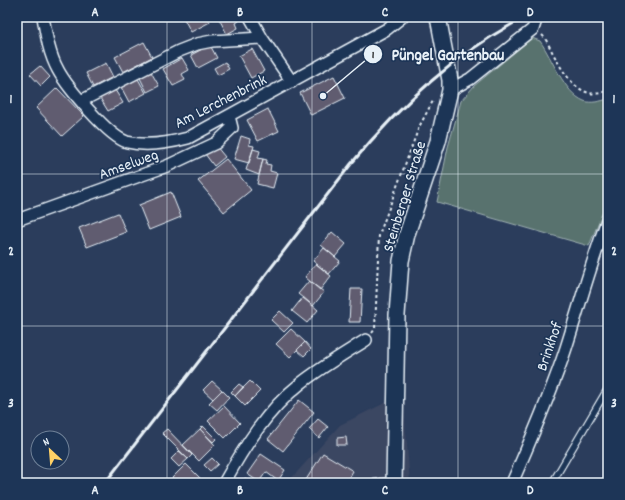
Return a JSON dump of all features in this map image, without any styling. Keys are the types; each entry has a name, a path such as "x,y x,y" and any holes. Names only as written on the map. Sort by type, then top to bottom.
{"street":[{"name":"Am Lerchenbrink","path":"43,17 48,42 57,69 68,86 112,134 126,142 143,144 167,143 188,138 387,29 402,17"},
{"name":"Am Lerchenbrink","path":"250,17 262,38 292,82"},
{"name":"Steinberger Straße","path":"394,482 397,315 401,261 407,234 438,141 450,90 450,80 438,17"},
{"path":"450,90 470,79 532,29 537,17"},
{"path":"81,101 179,51 197,44 212,41 262,38"},
{"name":"Amselweg","path":"17,220 167,166 216,143 232,128 229,116"},
{"name":"Brinkhof","path":"512,483 534,431 565,349 596,248 608,218"},
{"path":"224,483 240,454 269,414 300,384 366,340"}],"lane":[{"path":"552,483 608,388"},
{"path":"370,483 394,482"}],"path":[{"path":"532,29 545,38 568,76 580,90 592,94 608,90"},
{"path":"366,340 375,329 379,235 419,127 436,97"}],"shaded area":[{"path":"403,394 410,483 287,483 340,425"}],"green space":[{"path":"532,38 540,41 564,83 577,97 584,101 590,102 608,99 608,199 589,246 437,202 448,147 461,101 474,86"}],"building":[{"path":"188,17 207,17 210,22 191,32 184,19"},
{"path":"218,17 236,17 239,21 236,23 238,28 227,34"},
{"path":"144,42 152,57 123,72 115,57"},
{"path":"210,45 217,58 198,68 191,55"},
{"path":"252,49 264,71 251,78 239,56"},
{"path":"182,58 189,70 182,74 185,80 173,86 163,69"},
{"path":"225,62 229,69 218,75 214,68"},
{"path":"106,63 113,77 93,87 86,73"},
{"path":"40,66 50,77 41,86 30,74"},
{"path":"151,72 159,86 147,92 140,78"},
{"path":"334,76 345,98 311,115 300,93"},
{"path":"138,79 146,93 129,102 121,87"},
{"path":"57,88 84,116 62,136 36,108"},
{"path":"115,90 123,103 108,111 100,98"},
{"path":"268,109 279,131 258,141 247,120"},
{"path":"241,136 250,139 249,145 254,146 249,163 234,159"},
{"path":"216,146 225,157 214,166 205,154"},
{"path":"253,149 260,151 258,158 263,159 259,175 246,170"},
{"path":"226,159 251,190 224,212 198,181"},
{"path":"263,159 267,160 266,164 271,165 270,171 277,173 273,188 257,184"},
{"path":"171,192 181,217 149,230 139,205"},
{"path":"118,213 126,232 87,247 79,228"},
{"path":"332,232 346,244 335,257 321,245"},
{"path":"324,248 340,261 329,274 313,261"},
{"path":"316,264 331,276 320,290 305,277"},
{"path":"309,281 324,292 313,306 298,294"},
{"path":"351,289 362,289 360,322 349,322"},
{"path":"303,297 318,310 307,323 292,311"},
{"path":"280,311 293,323 284,332 271,320"},
{"path":"291,329 305,342 290,357 276,344"},
{"path":"305,342 311,349 304,356 297,350"},
{"path":"212,381 222,390 213,399 203,390"},
{"path":"250,381 260,391 245,406 235,396"},
{"path":"239,384 243,387 235,396 231,392"},
{"path":"222,390 229,397 217,410 209,403"},
{"path":"299,400 314,412 283,451 268,439"},
{"path":"224,406 240,423 225,438 208,421"},
{"path":"318,419 328,427 319,438 309,429"},
{"path":"203,426 216,439 213,442 200,429"},
{"path":"167,429 192,455 188,459 162,433"},
{"path":"200,429 215,445 199,461 183,445"},
{"path":"346,437 347,445 337,445 337,438"},
{"path":"179,451 188,459 179,467 171,459"},
{"path":"323,453 353,471 346,483 304,483"},
{"path":"261,454 285,470 278,481 266,472 259,482 247,474"},
{"path":"212,458 218,464 210,471 204,465"},
{"path":"186,464 200,478 195,483 169,483 168,482"},
{"path":"245,478 253,483 241,483"}],"railway":[{"path":"105,483 351,164 370,142 410,101 453,64 500,31 525,17"}],"place":[{"name":"Püngel Gartenbau","path":"323,96"}]}
